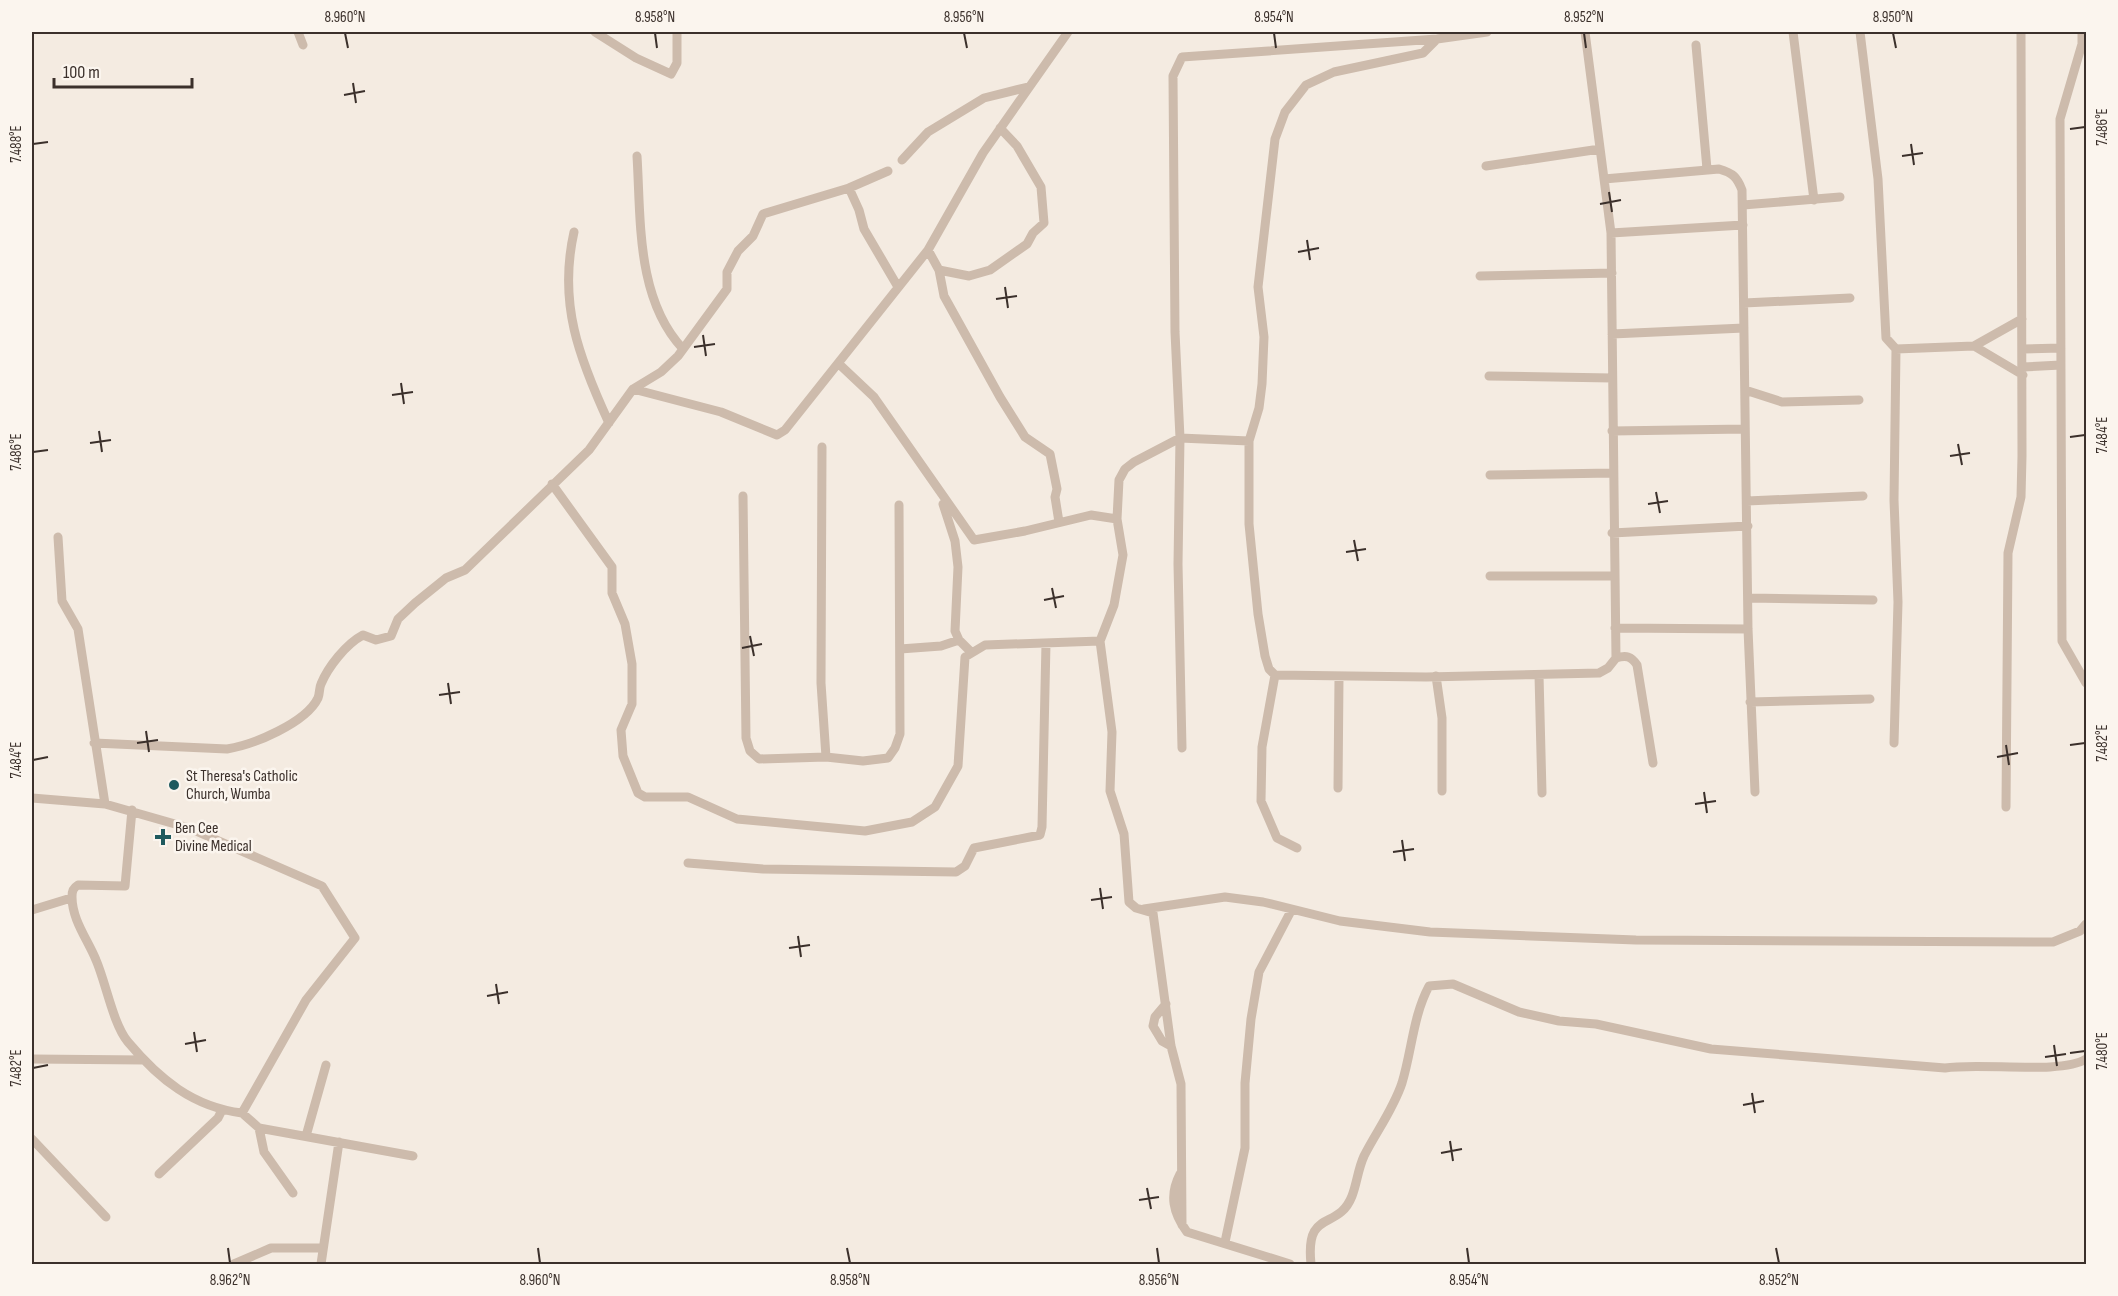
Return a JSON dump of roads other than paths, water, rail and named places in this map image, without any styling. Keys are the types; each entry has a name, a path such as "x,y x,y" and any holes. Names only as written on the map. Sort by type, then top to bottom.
{"street":[{"path":"298,32 303,45"},
{"path":"595,32 636,58 671,74 677,63 677,32"},
{"path":"633,389 721,412 777,435 785,430 928,250 1000,128 1068,32"},
{"path":"1182,748 1178,564 1180,438 1175,332 1173,76 1175,66 1182,57 1437,39 1487,32"},
{"path":"1585,32 1611,232 1612,533 1616,658"},
{"path":"1793,32 1814,200"},
{"path":"1860,32 1878,179 1886,338 1896,349 1894,501 1898,602 1894,743"},
{"path":"2006,807 2008,553 2021,497 2023,349 2021,32"},
{"path":"2082,32 2082,44 2060,120 2062,641 2086,683"},
{"path":"1437,39 1423,53 1334,72 1306,86 1285,112 1275,139 1258,287 1264,337 1262,384 1259,408 1249,441 1250,524 1258,614 1265,656 1269,669 1275,675 1339,678 1599,673 1608,668 1616,658 1626,656 1632,658 1637,665 1653,763"},
{"path":"1696,45 1707,169"},
{"path":"902,160 928,132 984,98 1028,87"},
{"path":"939,270 976,276 990,270 1027,243 1033,233 1044,223 1041,187 1017,146 1000,128"},
{"path":"1486,166 1600,149"},
{"path":"638,156 646,272 661,318 670,335 683,349"},
{"path":"1604,179 1707,169 1730,172 1738,179 1743,206 1748,629 1755,792"},
{"path":"94,743 227,749 247,746 280,731 312,706 318,697 321,684 354,640 363,635 376,640 391,636 398,619 415,603 446,578 465,570 589,450 633,389 661,372 683,349 727,289 727,272 738,251 753,236 763,214 849,188 888,171"},
{"path":"849,188 859,210 864,229 898,286"},
{"path":"1743,206 1839,197"},
{"path":"1611,232 1743,225"},
{"path":"574,232 567,263 567,296 571,319 581,354 609,423"},
{"path":"928,250 939,270 944,296 1000,397 1026,437 1050,454 1057,489 1054,497 1059,522"},
{"path":"1480,276 1612,273"},
{"path":"1744,303 1850,298"},
{"path":"1896,349 1974,346 2022,319"},
{"path":"1612,334 1744,328"},
{"path":"1974,346 2023,371 2061,365"},
{"path":"2023,349 2061,348"},
{"path":"839,364 874,397 974,540 1025,531 1091,515 1117,519"},
{"path":"1489,376 1612,378"},
{"path":"1745,390 1782,402 1859,400"},
{"path":"1612,431 1744,429"},
{"path":"1249,441 1180,438 1125,469 1119,480 1117,519 1123,555 1114,605 1100,641 1112,732 1110,791 1125,834 1126,889 1129,902 1136,908 1152,912 1171,1046 1180,1084 1182,1225 1187,1232 1290,1264"},
{"path":"822,447 821,672 826,758"},
{"path":"1490,475 1612,473"},
{"path":"552,484 612,567 612,593 625,624 632,664 632,704 621,730 623,756 638,793 645,797 688,796 737,819 783,824 865,831 912,822 935,807 958,766 965,657 970,652 985,645 1100,641"},
{"path":"935,484 955,541 958,567 954,619 959,640 970,652"},
{"path":"742,496 746,738 750,751 759,759 826,758 863,761 888,758 895,748 900,734 899,505"},
{"path":"1747,501 1863,496"},
{"path":"1612,533 1748,526"},
{"path":"58,537 62,601 78,629 105,804"},
{"path":"1490,576 1614,576"},
{"path":"1748,598 1873,600"},
{"path":"1615,628 1748,629"},
{"path":"900,649 941,646 959,640"},
{"path":"688,863 763,869 956,872 965,866 974,848 1040,835 1046,643"},
{"path":"1275,675 1262,747 1261,801 1277,838 1297,848"},
{"path":"1539,675 1542,793"},
{"path":"1436,676 1442,718 1442,791"},
{"path":"1338,788 1339,678"},
{"path":"1750,702 1870,699"},
{"path":"32,798 105,804 132,810 189,828 322,886 355,938 306,1000 242,1113"},
{"path":"132,810 124,886 78,885 74,887 72,898 84,940 96,958 125,1039 144,1060 184,1095 222,1110 242,1113 259,1128 413,1155"},
{"path":"1144,909 1225,897 1263,902 1291,911 1340,921 1430,932 1636,940 2053,942 2080,931 2086,924"},
{"path":"32,910 72,898"},
{"path":"1225,1242 1245,1148 1245,1083 1251,1018 1259,972 1291,911"},
{"path":"1311,1264 1311,1236 1318,1226 1345,1209 1364,1157 1382,1129 1401,1084 1416,1013 1429,986 1453,984 1520,1012 1559,1021 1596,1024 1711,1049 1945,1068 1966,1064 2055,1066 2086,1059"},
{"path":"1166,1004 1155,1017 1153,1026 1162,1041 1171,1046"},
{"path":"32,1059 144,1060"},
{"path":"306,1136 326,1065"},
{"path":"159,1174 218,1118 222,1110"},
{"path":"259,1128 264,1152 292,1193"},
{"path":"32,1139 106,1217"},
{"path":"321,1264 339,1142"},
{"path":"234,1264 271,1248 322,1248"}],"place":[{"name":"St Theresa's Catholic Church, Wumba","path":"174,785"},
{"name":"Ben Cee Divine Medical","path":"163,837"}]}
